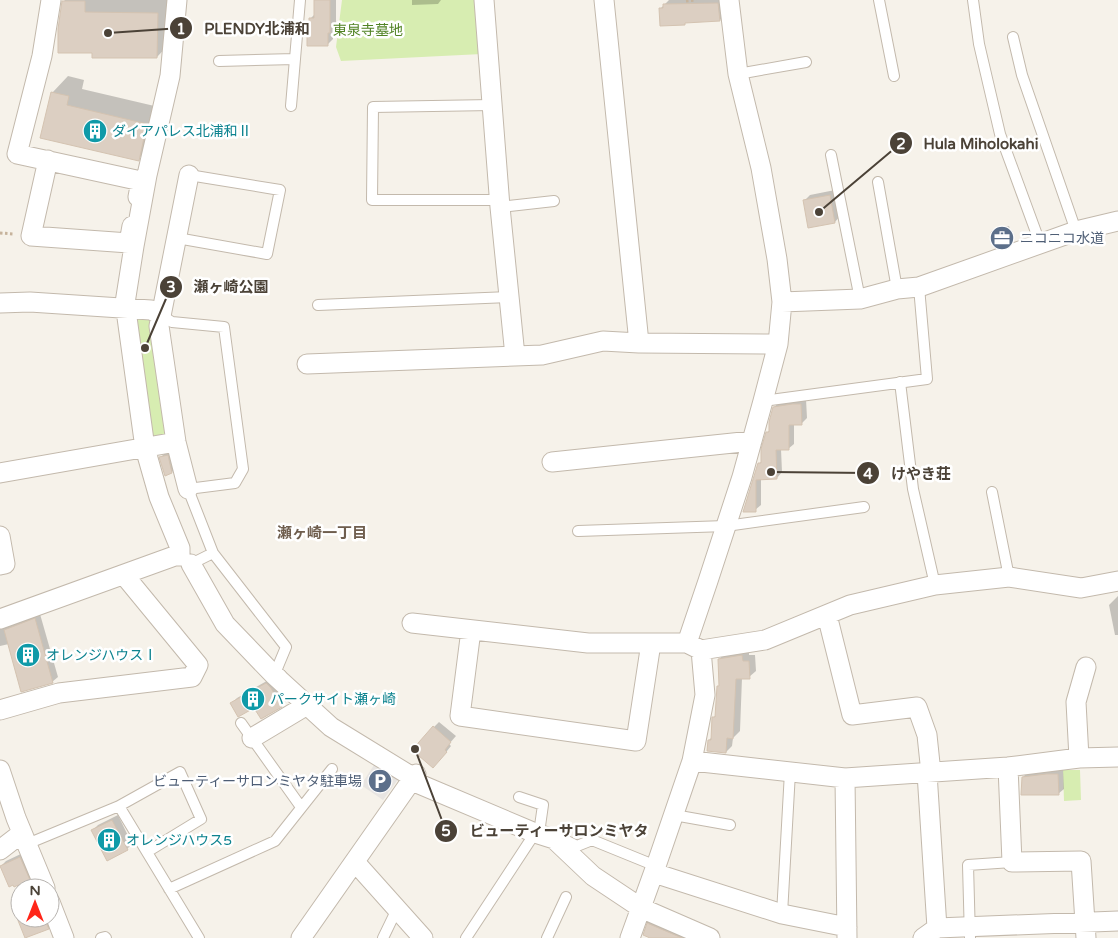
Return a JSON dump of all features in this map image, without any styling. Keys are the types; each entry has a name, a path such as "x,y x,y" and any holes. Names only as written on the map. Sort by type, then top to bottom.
{"street":[{"path":"48,160 31,236 129,244 141,181 48,160 17,154 42,56 51,0"},
{"path":"177,0 170,76 147,175 125,302 145,448 159,497 186,560 225,624 274,675 331,727 414,778 537,829 554,839 593,876 641,908 710,938"},
{"path":"484,0 500,203 515,356"},
{"path":"604,0 639,343"},
{"path":"630,938 692,761 705,695 694,647 708,581 752,441 778,344 782,302 777,259 761,168 738,74 729,0"},
{"path":"188,489 176,442 159,326 189,175"},
{"path":"782,302 860,299 897,289 919,287 1076,231 1118,221"},
{"path":"0,303 30,302 126,308 151,310 161,315"},
{"path":"307,364 542,355 603,341 778,344"},
{"path":"552,462 752,441"},
{"path":"0,473 176,442"},
{"path":"0,536 5,564 0,565"},
{"path":"0,619 180,554 186,560"},
{"path":"0,710 60,693 192,677 198,665 124,575"},
{"path":"412,623 588,643 651,643 694,647 765,640 850,605 935,585 1009,577 1081,588 1118,581"},
{"path":"827,615 852,715 917,707 927,734 930,933 1086,930 1118,921"},
{"path":"471,630 460,716 636,741 651,643"},
{"path":"1079,758 1076,702 1086,667"},
{"path":"246,730 307,705"},
{"path":"692,761 845,778 1008,768 1079,758 1118,757"},
{"path":"1008,768 1012,862 1081,861 1086,930"},
{"path":"0,770 40,878"},
{"path":"301,938 414,778"},
{"path":"655,870 782,914 847,932 845,778"},
{"path":"0,850 25,839"},
{"path":"355,862 423,938"}],"lane":[{"path":"291,106 300,0"},
{"path":"878,0 894,76"},
{"path":"973,0 979,44 1000,134 1040,243"},
{"path":"1013,37 1022,75 1076,231"},
{"path":"219,61 295,59"},
{"path":"738,74 806,62"},
{"path":"492,105 373,107 372,200 500,203 554,201"},
{"path":"831,155 860,299"},
{"path":"177,238 266,254 280,190 189,175"},
{"path":"878,182 897,289"},
{"path":"763,401 927,379 919,287"},
{"path":"318,305 509,297"},
{"path":"161,315 172,322 224,327 243,469 235,482 188,489 213,553 286,648 276,671 333,724 348,730 414,778"},
{"path":"900,382 913,490 935,585"},
{"path":"992,492 1009,577"},
{"path":"578,531 726,526 864,507"},
{"path":"186,560 213,553"},
{"path":"246,730 301,807"},
{"path":"169,889 275,841 332,769"},
{"path":"25,839 118,806 180,772 201,819 147,852"},
{"path":"782,914 790,772"},
{"path":"466,938 537,829 544,805 519,797"},
{"path":"118,806 198,938"},
{"path":"674,815 730,825"},
{"path":"537,829 577,846 592,840 655,870"},
{"path":"971,932 968,865 1012,862"},
{"path":"547,938 566,897"},
{"path":"383,938 398,909"},
{"path":"101,938 105,936 106,938"}],"path":[{"path":"686,1 696,0"}],"green space":[{"name":"東泉寺墓地","path":"342,0 478,0 482,54 341,61 336,47"},
{"path":"130,314 149,315 161,382 168,436 148,442"},
{"path":"1063,770 1080,770 1081,800 1064,801"}],"shaded area":[{"name":"ビューティーサロンミヤタ駐車場","path":"376,762 399,778 383,800 361,785"}],"building":[{"path":"314,0 330,0 328,46 307,46 307,26 309,26 309,18 314,18"},
{"path":"62,1 85,1 85,12 158,13 157,58 92,58 92,53 58,53 58,29"},
{"path":"718,3 720,21 660,26 659,8 663,8 663,4"},
{"name":"ダイアパレス北浦和Ⅱ","path":"51,92 69,96 67,105 147,124 139,161 40,138"},
{"path":"830,195 835,223 808,228 803,200"},
{"name":"ニコニコ水道","path":"1006,227 1011,242 996,247 991,232"},
{"path":"801,404 802,425 789,425 789,450 776,450 777,479 756,480 756,512 743,512 758,463 761,463 761,449 766,432 769,432 769,422 773,407"},
{"path":"168,455 172,473 165,476 159,457"},
{"name":"オレンジハウスⅠ","path":"35,618 53,683 21,692 4,630"},
{"path":"742,655 743,661 749,661 750,679 736,679 733,739 727,738 726,753 707,751 708,740 711,740 712,717 715,717 717,686 719,686 718,659"},
{"name":"パークサイト瀬ヶ崎","path":"266,683 282,707 261,719 254,708 238,717 230,703"},
{"path":"433,726 451,742 445,750 447,752 433,768 412,750"},
{"path":"1058,774 1059,795 1021,795 1022,777"},
{"name":"オレンジハウス5","path":"112,820 128,850 107,861 91,830"},
{"path":"20,857 29,878 10,878 9,887 0,866"},
{"path":"647,923 682,938 650,938 643,935"},
{"path":"21,928 49,929 25,938"}],"place":[{"name":"PLENDY北浦和","path":"108,33"},
{"name":"ダイアパレス北浦和Ⅱ","path":"95,131"},
{"name":"Hula Miholokahi","path":"819,212"},
{"name":"ニコニコ水道","path":"1002,238"},
{"name":"瀬ヶ崎公園","path":"145,348"},
{"name":"けやき荘","path":"771,472"},
{"name":"オレンジハウスⅠ","path":"28,655"},
{"name":"パークサイト瀬ヶ崎","path":"253,699"},
{"name":"ビューティーサロンミヤタ","path":"415,749"},
{"name":"ビューティーサロンミヤタ駐車場","path":"380,781"},
{"name":"オレンジハウス5","path":"109,840"}],"district":[{"name":"瀬ヶ崎一丁目","path":"322,533"}]}
